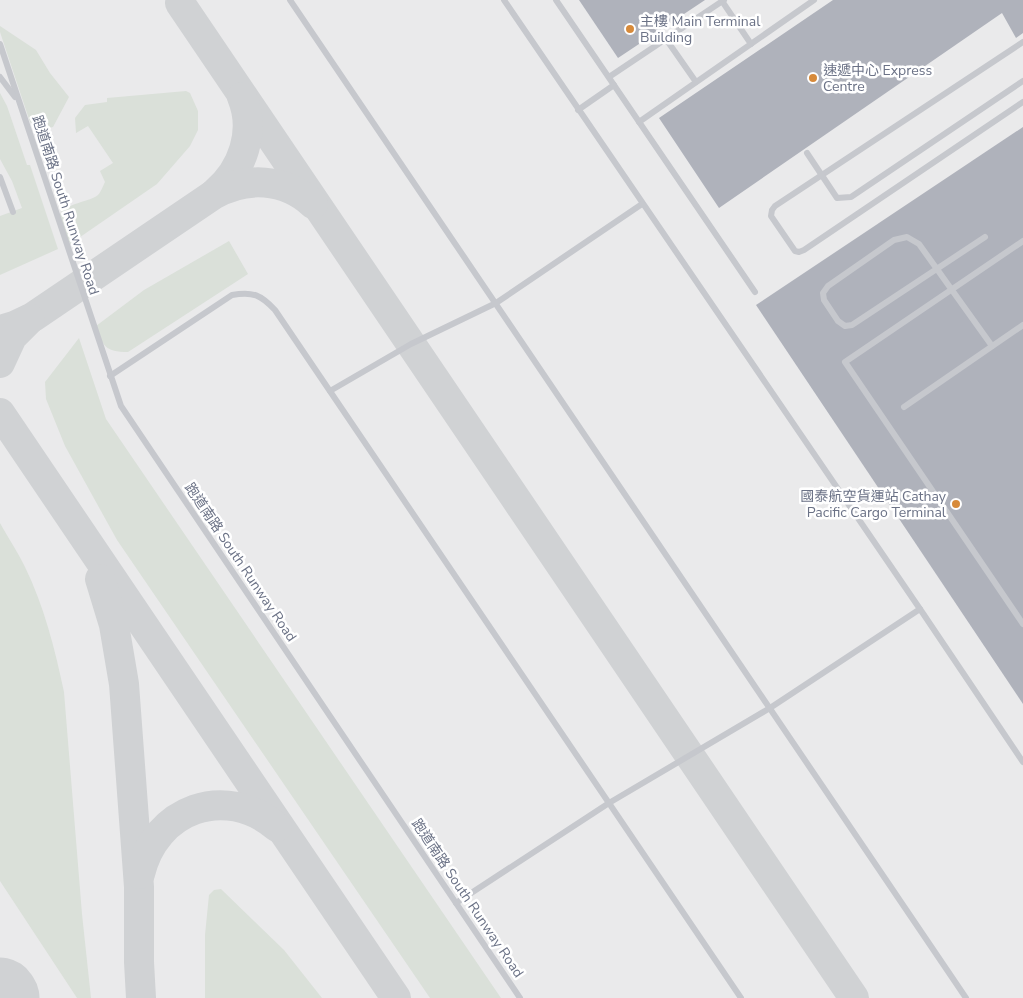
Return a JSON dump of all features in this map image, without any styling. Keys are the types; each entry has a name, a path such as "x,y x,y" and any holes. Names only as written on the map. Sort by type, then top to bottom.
{"lane":[{"path":"290,0 966,998"},
{"path":"504,0 1023,762"},
{"path":"556,0 755,292"},
{"path":"608,78 723,1 751,44"},
{"path":"639,122 809,1"},
{"path":"666,39 696,82"},
{"path":"1023,42 774,206 771,216 795,251 800,252 1023,102"},
{"name":"跑道南路 South Runway Road","path":"0,44 116,396 126,414 520,998"},
{"name":"跑道南路 South Runway Road","path":"0,77 18,102"},
{"path":"807,153 837,198 851,197 1021,83"},
{"path":"578,110 614,85"},
{"path":"0,177 13,212"},
{"path":"330,391 412,344 496,303 642,204"},
{"path":"985,237 962,253 954,258 939,268 932,273 852,325 845,326 838,321 824,300 823,293 828,286 894,240 907,237 919,244 936,268 942,276 992,346"},
{"path":"1023,241 844,362 1023,624"},
{"path":"110,376 232,295 255,294 265,299 275,310 741,998"},
{"path":"904,407 1023,325"},
{"path":"456,903 609,803 770,708 920,609"}],"shaded area":[{"path":"0,0 1023,0 1023,998 0,998"},
{"path":"0,26 36,50 50,73 69,97 53,127 41,130 30,122 0,32"},
{"path":"186,91 190,93 198,111 198,130 190,146 157,184 70,244 62,225 61,213 69,207 98,195 105,182 100,171 113,163 88,126 76,133 75,118 85,105 107,102 107,98"},
{"path":"0,93 7,106 27,165 30,165 58,249 0,275 0,216 22,208 12,181 0,159"},
{"path":"229,241 248,274 128,352 114,351 106,347 96,326 144,290"},
{"path":"79,338 106,419 501,998 430,998 117,540 65,446 46,399 45,382"},
{"path":"0,523 22,561 38,597 53,644 64,692 82,914 91,998 77,998 0,881"},
{"path":"221,889 284,950 322,998 205,998 205,935 209,895 214,890"}],"building":[{"name":"主樓 Main Terminal Building","path":"579,0 705,0 618,58"},
{"name":"速遞中心 Express Centre","path":"833,0 1023,0 1023,33 1016,38 1002,13 719,208 659,118"},
{"name":"國泰航空貨運站 Cathay Pacific Cargo Terminal","path":"1023,127 1023,704 756,305"}],"taxiway":[{"path":"180,3 854,998"},
{"path":"215,193 233,173 244,149 248,123 242,97"},
{"path":"0,330 33,317 213,195 226,189 252,183 278,185 302,195 313,204"},
{"path":"0,363 12,337 30,319"},
{"path":"0,413 396,998"},
{"path":"100,579 114,625 124,684 139,887 141,998"},
{"path":"140,874 148,852 160,833 176,819 195,810 215,805 236,807 257,814 277,827"}],"place":[{"name":"主樓 Main Terminal Building","path":"630,29"},
{"name":"速遞中心 Express Centre","path":"813,78"},
{"name":"國泰航空貨運站 Cathay Pacific Cargo Terminal","path":"956,504"}]}
